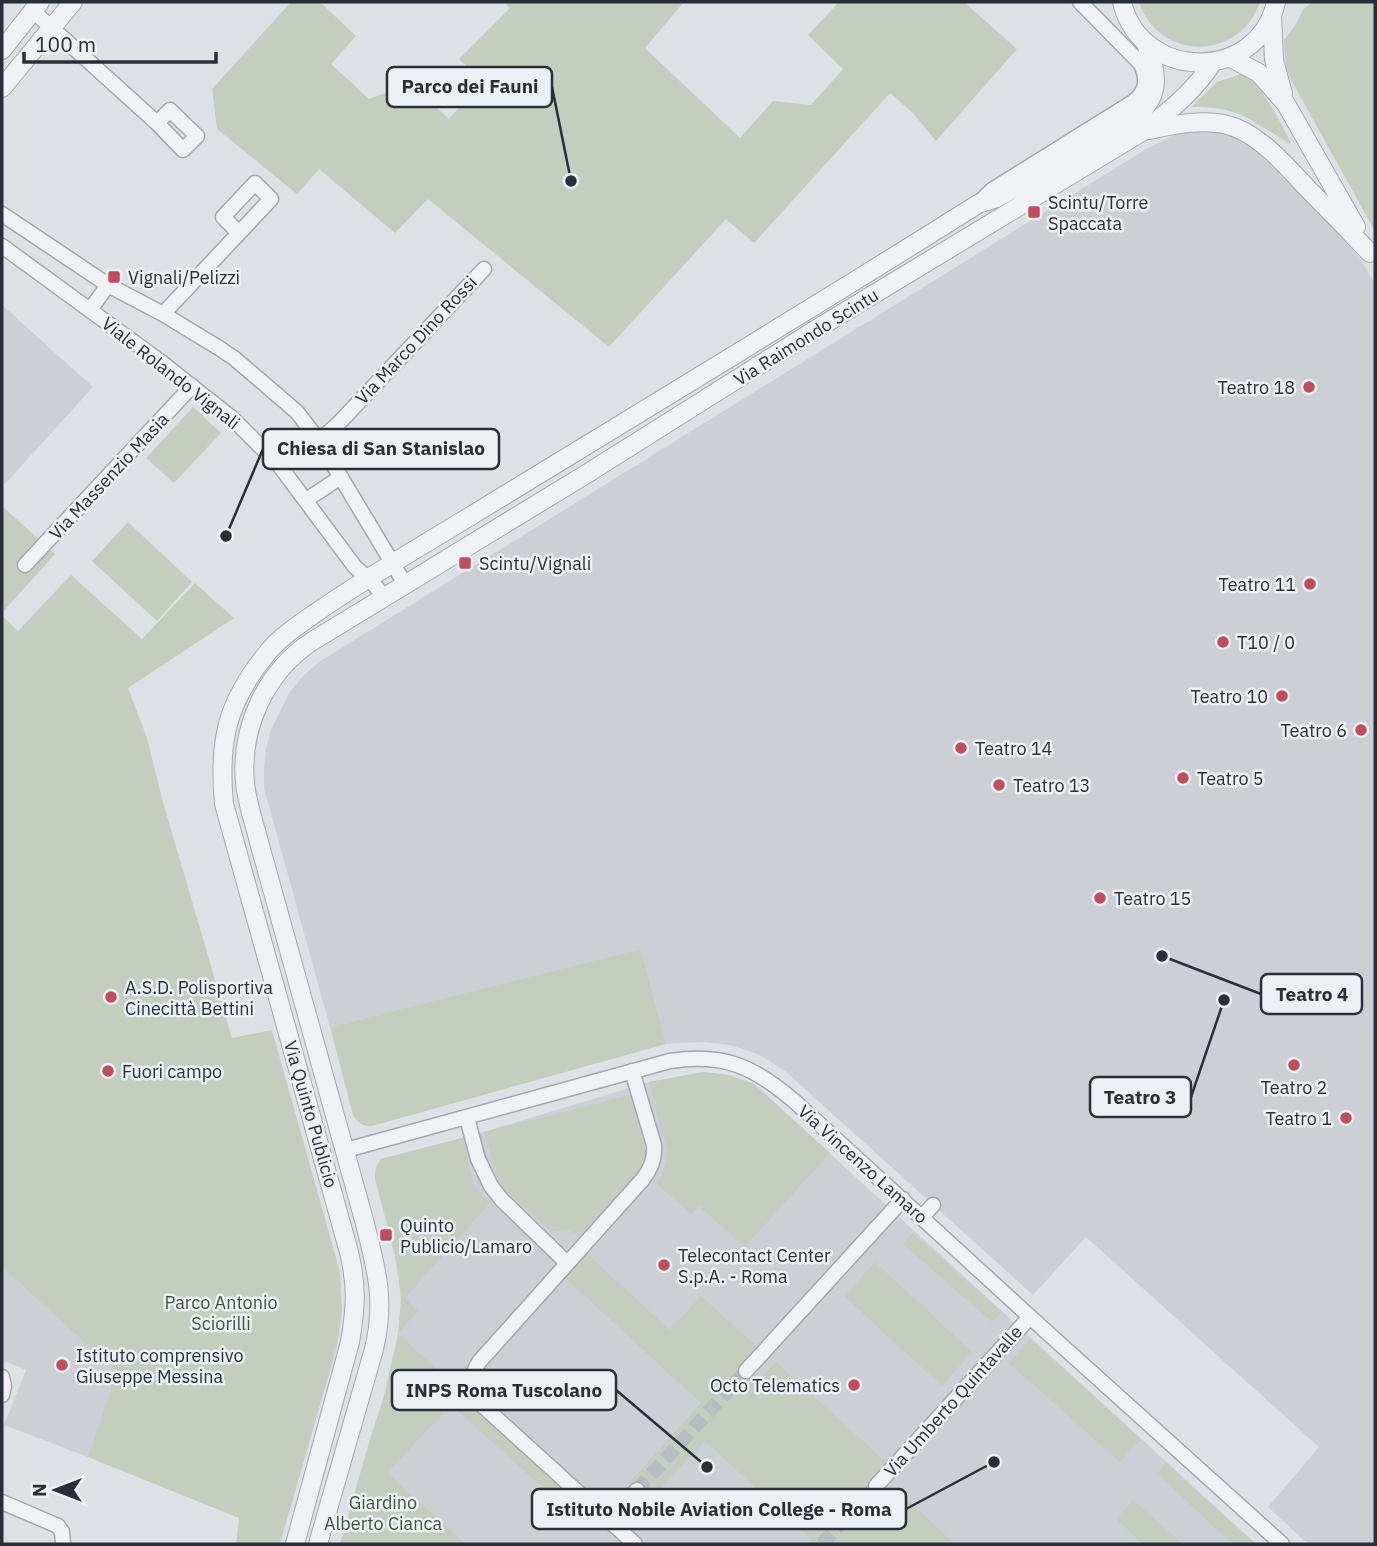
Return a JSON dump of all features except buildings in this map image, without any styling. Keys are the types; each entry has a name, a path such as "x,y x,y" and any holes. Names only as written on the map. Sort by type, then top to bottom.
{"street":[{"path":"2,88 73,2"},
{"name":"Via Raimondo Scintu","path":"369,579 808,311 978,204 992,190 1133,102 1142,92 1145,75 1140,64 1080,2"},
{"path":"1122,2 1129,21 1146,44 1164,55 1196,63 1221,60 1259,73 1286,104 1373,257"},
{"path":"1276,6 1274,60 1286,104"},
{"name":"Via Raimondo Scintu","path":"385,597 818,328 1145,130 1176,105 1221,60 1244,49 1255,40 1276,6"},
{"path":"2,50 37,7 51,28 157,124"},
{"name":"Via Raimondo Scintu","path":"978,204 997,198 1040,174 1143,110 1150,101 1156,83 1154,66 1146,44"},
{"path":"1145,130 1202,122 1227,125 1252,136 1272,153 1373,257"},
{"name":"Viale Rolando Vignali","path":"2,214 108,285 205,338 234,358 297,412 320,442 405,584"},
{"path":"163,314 239,233"},
{"name":"Viale Rolando Vignali","path":"2,246 233,419 306,500 355,567 385,597"},
{"name":"Via Marco Dino Rossi","path":"320,442 484,269"},
{"name":"Viale Rolando Vignali","path":"90,310 108,285"},
{"name":"Via Massenzio Masia","path":"24,565 192,386"},
{"path":"306,500 341,477"},
{"name":"Via Quinto Publicio","path":"295,1544 339,1386 356,1313 355,1285 352,1262 224,804 223,740 237,698 268,651 292,630 369,579"},
{"name":"Via Quinto Publicio","path":"318,1544 374,1349 380,1294 376,1267 345,1150 250,809 245,786 245,758 254,715 282,666 311,642 385,597"},
{"name":"Via Vincenzo Lamaro","path":"345,1150 670,1061 725,1061 748,1069 778,1087 1282,1544"},
{"path":"632,1071 654,1145 652,1165 479,1362 472,1377 472,1390 482,1406 635,1544"},
{"path":"467,1118 483,1174 491,1186 567,1263"},
{"path":"319,1144 333,1153 345,1150"},
{"path":"746,1371 903,1199"},
{"path":"922,1217 933,1205"},
{"name":"Via Umberto Quintavalle","path":"876,1486 1030,1317"},
{"path":"2,1377 2,1395"},
{"path":"609,1521 637,1490"},
{"path":"2,1502 55,1524 62,1532 63,1544"}],"shaded area":[{"path":"1203,131 1226,133 1257,149 1310,202 1361,260 1375,284 1375,1544 1308,1544 1268,1507 1319,1447 1086,1237 1033,1295 785,1071 758,1054 730,1045 702,1042 666,1044 641,949 330,1027 264,788 266,749 271,730 289,693 319,662 1148,148 1172,136"},
{"path":"2,305 93,387 5,484 2,482"},
{"path":"703,1072 729,1075 754,1084 1256,1544 466,1544 388,1473 451,1405 398,1334 405,1298 375,1178 376,1167 381,1159 484,1132 649,1082"},
{"name":"Istituto comprensivo Giuseppe Messina","path":"2,1267 118,1372 88,1457 4,1425 26,1370 2,1360"}],"green space":[{"path":"291,2 320,2 356,36 331,64 369,99 411,84 449,119 482,81 459,59 510,8 504,2 684,2 645,48 740,138 773,101 811,105 843,69 808,35 839,2 964,2 1017,49 936,141 913,113 890,93 754,243 726,219 609,347 428,199 395,233 319,169 297,194 217,129 212,89"},
{"path":"1139,2 1260,2 1250,21 1235,35 1218,44 1200,47 1181,44 1164,36 1149,22"},
{"path":"1313,2 1375,2 1375,231 1286,67 1284,40 1297,23 1303,9"},
{"path":"1241,74 1256,84 1292,145 1245,117 1222,109 1191,107 1217,82"},
{"path":"193,407 221,433 174,483 146,458"},
{"path":"2,506 55,554 2,613"},
{"path":"128,522 192,582 157,621 92,561"},
{"name":"Parco Antonio Sciorilli","path":"71,575 142,639 195,583 234,618 128,688 147,738 232,1038 272,1030 340,1272 342,1311 337,1346 280,1544 236,1544 239,1518 88,1457 117,1372 2,1267 2,616 18,631"},
{"path":"641,949 666,1044 372,1126 361,1124 353,1115 330,1027"},
{"path":"703,1072 729,1075 754,1084 830,1153 745,1247 699,1206 691,1214 657,1184 665,1167 667,1150 649,1082"},
{"path":"630,1095 646,1152 642,1168 580,1236 568,1230 551,1231 504,1188 497,1177 484,1132"},
{"path":"463,1138 472,1180 477,1191 490,1203 405,1298 418,1311 398,1334 401,1299 395,1252 375,1178 376,1167 381,1159"},
{"path":"912,1233 1002,1312 992,1322 903,1244"},
{"path":"586,1253 670,1330 701,1296 758,1348 742,1366 757,1381 776,1362 885,1461 870,1480 888,1498 896,1489 955,1544 808,1544 811,1539 705,1441 649,1501 629,1483 701,1403 564,1277"},
{"path":"875,1262 972,1352 942,1386 844,1296"},
{"name":"Giardino Alberto Cianca","path":"398,1334 451,1382 470,1361 467,1382 471,1403 595,1518 587,1527 451,1405 388,1473 466,1544 340,1544 384,1396"},
{"path":"1030,1339 1141,1439 1120,1462 1009,1363"},
{"path":"1166,1464 1256,1544 1233,1544 1157,1474"},
{"path":"1133,1500 1183,1544 1143,1544 1116,1519"}],"tunnel":[{"path":"637,1490 746,1371"},
{"path":"822,1544 876,1486"}],"place":[{"name":"Parco dei Fauni","path":"571,181"},
{"name":"Scintu/Torre Spaccata","path":"1034,212"},
{"name":"Vignali/Pelizzi","path":"114,277"},
{"name":"Teatro 18","path":"1309,387"},
{"name":"Chiesa di San Stanislao","path":"226,536"},
{"name":"Scintu/Vignali","path":"465,563"},
{"name":"Teatro 11","path":"1310,584"},
{"name":"T10 / 0","path":"1223,642"},
{"name":"Teatro 10","path":"1282,696"},
{"name":"Teatro 6","path":"1361,730"},
{"name":"Teatro 14","path":"961,748"},
{"name":"Teatro 5","path":"1183,778"},
{"name":"Teatro 13","path":"999,785"},
{"name":"Teatro 15","path":"1100,898"},
{"name":"Teatro 4","path":"1162,956"},
{"name":"A.S.D. Polisportiva Cinecittà Bettini","path":"111,997"},
{"name":"Teatro 3","path":"1224,1000"},
{"name":"Teatro 2","path":"1294,1065"},
{"name":"Fuori campo","path":"108,1071"},
{"name":"Teatro 1","path":"1346,1118"},
{"name":"Quinto Publicio/Lamaro","path":"386,1235"},
{"name":"Telecontact Center S.p.A. - Roma","path":"664,1265"},
{"name":"Istituto comprensivo Giuseppe Messina","path":"62,1365"},
{"name":"Octo Telematics","path":"854,1385"},
{"name":"Istituto Nobile Aviation College - Roma","path":"994,1462"},
{"name":"INPS Roma Tuscolano","path":"707,1467"}]}
